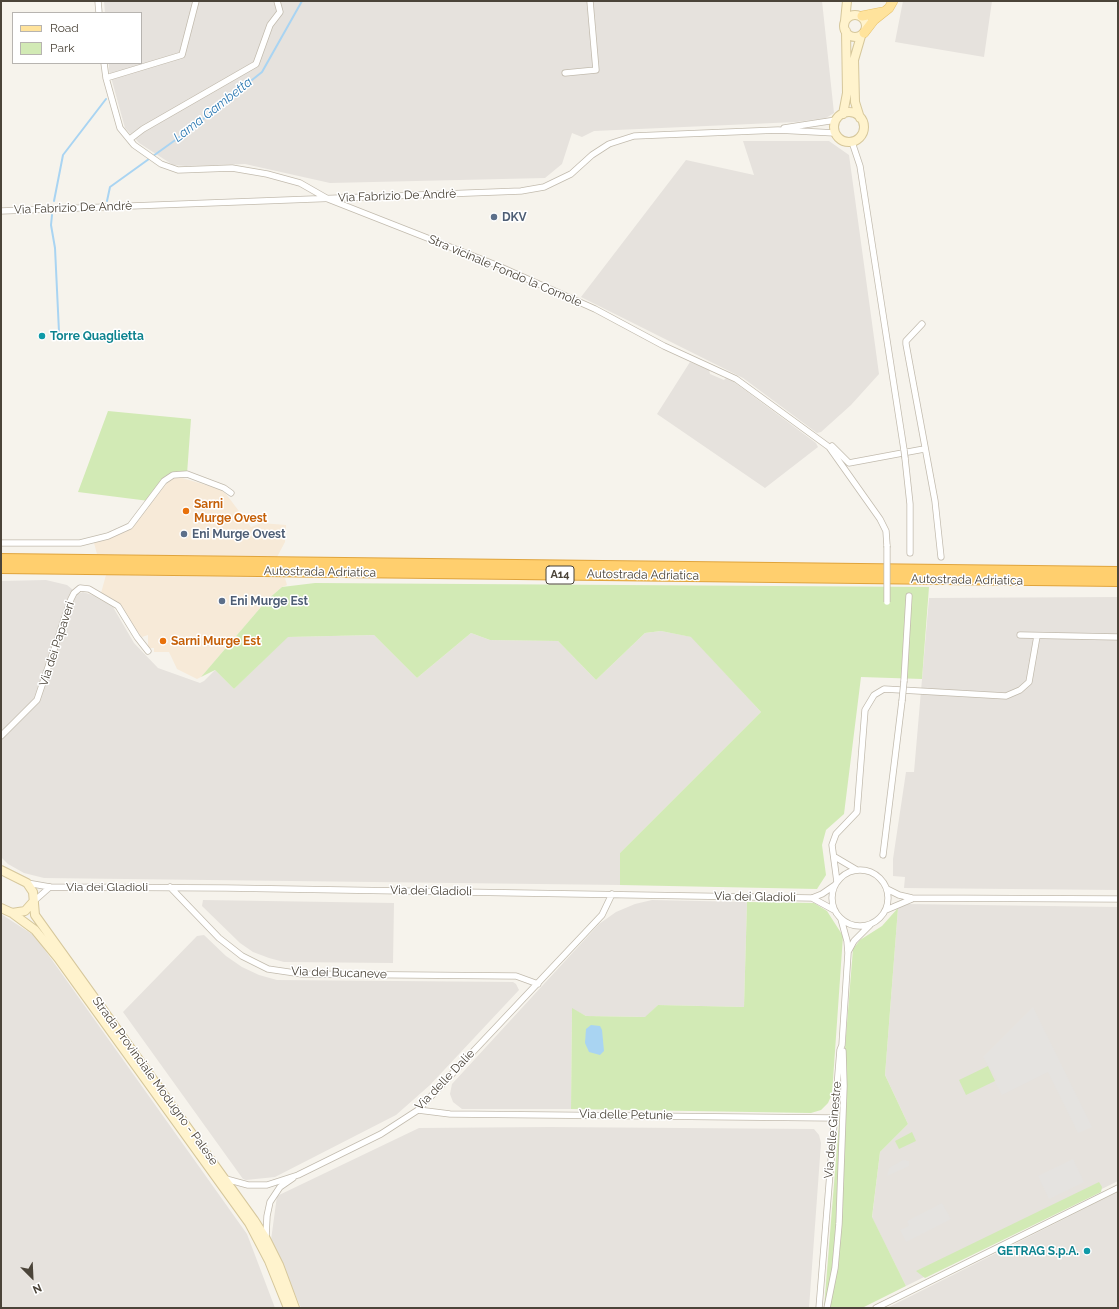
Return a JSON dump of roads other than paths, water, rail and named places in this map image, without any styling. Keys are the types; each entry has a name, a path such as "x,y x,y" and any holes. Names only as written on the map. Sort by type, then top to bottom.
{"highway":[{"name":"Autostrada Adriatica","path":"1,559 1118,572"},
{"name":"Autostrada Adriatica","path":"1,568 1118,581"}],"main road":[{"path":"847,1 845,21 847,93 839,117 834,126 835,133 842,140 852,142 857,140 863,132 864,127 855,102 854,60 862,34 867,26 858,15 851,1"},
{"path":"846,31 852,36 862,34 874,20 889,8 893,1"},
{"path":"845,21 858,15 883,12"},
{"path":"839,117 852,113 860,118"},
{"path":"4,872 27,883"},
{"name":"Strada Provinciale Modugno - Palese","path":"27,883 33,892 35,915 226,1179 266,1239 279,1265 295,1308"},
{"path":"12,913 25,911 33,902"},
{"name":"Strada Provinciale Modugno - Palese","path":"1,908 12,913 35,930 58,958 249,1223 269,1261 288,1308"}],"street":[{"path":"98,1 99,12"},
{"path":"106,78 182,55 196,1"},
{"path":"130,139 143,129 256,64 270,25 280,12 277,1"},
{"path":"565,73 596,70 590,1"},
{"name":"Stra vicinale Fondo la Cornole","path":"104,64 106,78 120,128 130,139 161,164 178,170 232,168 267,174 300,183 328,199 496,265 594,309 664,346 736,379 829,447 880,519 886,532 886,602"},
{"path":"778,130 839,117"},
{"path":"778,130 835,133"},
{"name":"Via Fabrizio De Andrè","path":"1,211 521,191 544,187 571,174 592,155 609,144 634,136 778,130"},
{"path":"852,142 860,166 904,450 910,504 910,553"},
{"path":"922,324 906,341 906,344 924,449 935,501 941,558"},
{"path":"829,447 832,445 849,463 924,449"},
{"path":"1,543 80,543 108,536 130,526 164,481 173,474 187,474 224,488 231,493"},
{"name":"Via dei Papaveri","path":"1,736 37,700 71,598 74,592 80,588 89,589 118,606 137,637 148,651"},
{"path":"883,855 902,701 909,596"},
{"path":"1020,635 1118,637"},
{"path":"835,910 832,903 836,884 835,857 832,845 836,834 857,812 865,710 874,695 884,689 1006,696 1020,690 1029,682 1037,636"},
{"path":"835,857 857,870 873,872 880,877 887,889 889,900 883,916 870,925 853,926 841,919"},
{"path":"1,866 4,872"},
{"name":"Via dei Gladioli","path":"27,883 50,887 170,887 812,898 822,894 836,884 848,872 857,870"},
{"path":"33,902 50,887"},
{"name":"Via dei Bucaneve","path":"170,887 219,938 242,956 268,969 302,974 516,976 538,984"},
{"path":"887,889 899,895 912,898 1118,900"},
{"name":"Via delle Dalie","path":"226,1179 248,1185 266,1185 298,1175 381,1134 418,1110 602,916 612,894"},
{"name":"Via dei Gladioli","path":"812,898 835,910 841,919"},
{"path":"886,910 912,898"},
{"name":"Via delle Ginestre","path":"819,1308 834,1118 840,1050 842,1045 848,953 847,941 841,919"},
{"name":"Via delle Ginestre","path":"848,953 854,941 870,925"},
{"path":"827,1308 835,1268 839,1224 844,1086 842,1045"},
{"name":"Via delle Petunie","path":"418,1110 450,1114 834,1118"},
{"path":"266,1239 266,1216 270,1202 280,1187 298,1175"},
{"path":"876,1308 1118,1188"}],"water":[{"path":"591,1025 600,1026 602,1030 604,1051 600,1055 589,1052 585,1043 586,1029"}],"waterway":[{"name":"Lama Gambetta","path":"107,201 110,187 192,128 262,72 302,1"},
{"path":"54,201 63,155 106,99"},
{"path":"52,215 51,225 55,248 59,332"}],"place":[{"name":"DKV","path":"494,217"},
{"name":"Torre Quaglietta","path":"42,336"},
{"name":"Sarni Murge Ovest","path":"186,511"},
{"name":"Eni Murge Ovest","path":"184,534"},
{"name":"Eni Murge Est","path":"222,601"},
{"name":"Sarni Murge Est","path":"163,641"},
{"name":"GETRAG S.p.A.","path":"1087,1251"}]}
